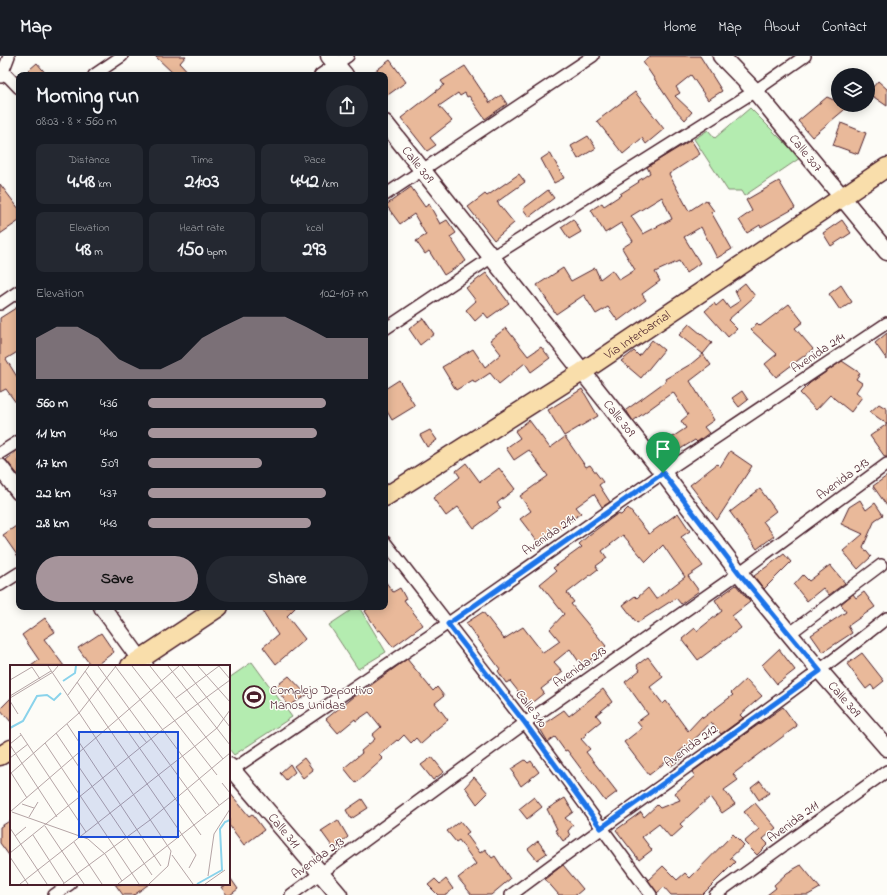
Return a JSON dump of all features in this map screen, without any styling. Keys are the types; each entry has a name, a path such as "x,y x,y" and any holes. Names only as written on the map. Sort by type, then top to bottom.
{"main road":[{"name":"Vía Interbarrial","path":"388,495 582,372 887,167"},
{"path":"138,664 215,610"},
{"path":"0,756 10,750"}],"street":[{"path":"9,56 1,73 16,86"},
{"path":"98,72 122,56"},
{"path":"388,192 593,56"},
{"name":"Calle 307","path":"721,56 755,91 887,252"},
{"path":"388,327 492,257 755,91 805,56"},
{"path":"325,72 340,63"},
{"name":"Calle 309","path":"388,127 663,473 739,573 820,671 887,748"},
{"path":"0,304 16,293"},
{"name":"Avenida 214","path":"230,769 448,624 663,473 887,323"},
{"path":"0,453 16,443"},
{"name":"Avenida 213","path":"291,895 525,723 739,573 887,464"},
{"path":"0,467 16,488"},
{"name":"Calle 310","path":"388,546 525,723 651,895"},
{"path":"789,634 881,564"},
{"path":"0,585 16,575"},
{"path":"104,610 138,664"},
{"name":"Avenida 212","path":"511,895 601,828 820,671 887,618"},
{"name":"Calle 311","path":"230,769 339,895"},
{"name":"Avenida 211","path":"715,895 887,771"},
{"path":"54,895 69,885"}],"green space":[{"path":"750,108 800,158 744,196 741,191 728,191 694,139 708,130 715,138"},
{"path":"352,610 361,610 386,652 358,669 329,625"},
{"name":"Complejo Deportivo Manos Unidas","path":"252,662 292,717 234,755 230,750 230,677"}],"building":[{"path":"155,56 186,56 180,63 188,72 172,72"},
{"path":"651,56 700,56 722,91 708,100 691,75 676,87 680,93 675,96 692,112 685,120 674,108 643,62"},
{"path":"390,60 406,82 388,95 388,72 374,72"},
{"path":"37,63 44,72 26,72"},
{"path":"465,66 490,103 501,95 507,104 485,119 469,96 467,97 465,93 460,96 458,93 439,106 452,121 430,138 436,145 427,151 401,118 444,85 441,81"},
{"path":"878,81 887,89 887,106 875,98 875,85"},
{"path":"635,92 664,129 646,144 642,138 623,154 597,121"},
{"path":"827,97 831,99 831,112 842,112 812,137 798,121"},
{"path":"841,123 866,133 858,154 833,145"},
{"path":"588,136 596,148 578,159 571,146"},
{"path":"691,140 700,154 669,174 689,211 706,200 714,211 711,212 732,249 717,258 701,227 684,237 700,263 686,273 679,261 655,272 660,281 642,294 646,300 618,321 608,307 596,314 584,295 556,314 537,285 563,268 571,281 595,268 600,279 612,270 619,280 635,270 622,248 633,241 621,223 605,233 591,210 602,203 604,206 639,182 638,181 650,173 647,167","holes":["662,197 672,219 643,234 631,216"]},
{"path":"550,153 564,178 554,183 541,159"},
{"path":"519,174 525,182 497,202 514,223 494,240 468,207 485,194 487,196"},
{"path":"779,181 795,208 747,233 739,220 752,211 746,200"},
{"path":"0,184 16,205 16,223 0,234"},
{"path":"411,187 425,207 429,204 440,224 447,220 456,233 450,237 466,261 444,275 429,251 425,254 416,241 426,235 414,214 400,224 388,208 388,204"},
{"path":"548,190 554,198 529,217 523,209"},
{"path":"573,219 581,232 569,239 561,227"},
{"path":"842,220 851,233 831,246 823,233"},
{"path":"486,273 509,303 488,318 484,313 475,321 466,310 476,301 466,288"},
{"path":"745,283 755,296 728,320 737,329 728,337 705,311 714,303 716,306 723,300 729,308 740,301 735,291"},
{"path":"841,285 852,302 840,310 829,294"},
{"path":"789,304 803,322 795,328 813,349 776,377 765,364 777,354 751,330 757,323 760,326"},
{"path":"16,308 16,353 6,359 16,375 16,403 6,389 0,392 0,318"},
{"path":"423,318 434,334 420,345 409,329"},
{"path":"689,324 712,343 703,354 679,335"},
{"path":"506,328 528,356 541,347 550,358 531,372 525,363 499,384 490,373 475,383 473,380 456,390 442,367 473,349 485,367 501,354 490,340"},
{"path":"887,333 887,360 875,343"},
{"path":"652,340 664,350 641,378 621,361 634,351 639,356"},
{"path":"703,354 711,365 690,381 714,420 704,427 709,433 697,442 695,440 664,459 656,448 686,428 681,421 688,415 673,392 633,421 626,410 666,381 665,379 691,364"},
{"path":"842,361 860,373 856,379 862,383 856,392 862,397 851,412 830,395 816,410 800,393 810,383"},
{"path":"399,380 415,406 392,420 388,413 388,387"},
{"path":"582,389 598,416 564,436 548,410"},
{"path":"742,391 748,400 739,407 732,398"},
{"path":"879,404 887,409 887,424 870,412"},
{"path":"529,420 550,448 565,437 586,467 590,465 603,482 599,485 610,502 602,507 594,494 576,507 581,513 540,545 520,519 531,511 520,496 548,476 529,450 514,460 506,448 520,438 515,431"},
{"path":"887,424 887,457 885,457 870,436"},
{"path":"430,430 437,440 427,447 420,435"},
{"path":"730,451 752,466 717,520 690,485 717,464 720,467"},
{"path":"16,452 16,472 6,460"},
{"path":"466,463 480,482 499,468 515,489 497,503 501,508 474,528 458,507 446,516 433,498 460,477 456,471"},
{"path":"887,476 887,506 873,486"},
{"path":"760,489 776,511 763,521 774,536 757,549 730,512"},
{"path":"860,500 866,510 875,503 883,515 875,520 863,547 871,557 858,569 843,551 863,534 841,524 849,507"},
{"path":"628,508 649,534 678,513 690,531 681,537 703,566 688,576 699,591 681,604 676,598 637,623 623,605 635,596 637,598 648,588 656,599 685,577 663,545 646,562 623,535 602,551 607,558 596,566 598,569 567,593 574,602 571,604 606,646 590,660 592,663 584,669 570,649 554,662 563,672 541,689 544,693 529,705 510,681 506,683 498,671 500,669 466,623 483,612 504,639 523,627 543,653 560,641 550,629 564,614 540,584 556,571 553,568 582,547 579,544 589,535 617,514 621,515"},
{"path":"16,526 16,554 3,535"},
{"path":"784,554 791,562 764,589 754,576"},
{"path":"830,565 845,583 829,595 823,588 807,601 794,585 803,575 809,581"},
{"path":"388,585 393,592 400,588 406,599 404,600 423,625 393,647 380,630 378,631 365,611 388,610"},
{"path":"736,585 750,602 732,616 741,628 698,660 682,639 695,628 697,631 722,611 715,600"},
{"path":"864,592 875,607 848,626 852,633 823,652 811,635 846,612 841,604 853,594 856,598"},
{"path":"262,610 293,610 287,616 305,639 276,664 263,647 278,635"},
{"path":"45,618 55,632 44,639 63,665 32,665 39,660 22,635"},
{"path":"101,633 114,652 96,665 90,665 78,648"},
{"path":"779,649 795,670 777,684 762,665"},
{"path":"862,653 884,681 874,689 871,685 866,689 847,664"},
{"path":"648,657 663,677 650,687 663,704 666,701 688,731 702,716 703,718 733,695 731,693 746,679 762,696 740,715 743,718 721,734 711,722 699,735 679,752 683,758 671,766 667,761 649,775 624,742 642,728 637,722 648,714 625,682 640,670 637,665"},
{"path":"407,659 433,691 437,687 444,696 435,703 448,720 429,735 430,736 421,744 416,738 411,743 404,735 379,755 383,759 356,783 344,768 362,753 361,751 375,739 372,735 381,727 369,712 356,721 355,719 338,733 326,719 354,696"},
{"path":"289,676 307,695 289,706 275,687"},
{"path":"603,689 612,702 596,715 601,721 581,739 590,749 586,752 617,792 605,801 567,750 565,751 555,737 548,742 539,727 564,710 569,716"},
{"path":"10,699 10,721 0,709"},
{"path":"783,707 797,726 733,774 738,780 724,790 735,804 722,813 710,797 680,824 683,827 671,838 659,824 642,837 652,850 639,860 616,830 641,812 644,817 657,805 660,808 680,800 675,793 695,776 692,772"},
{"path":"432,757 444,772 433,780 421,765"},
{"path":"304,758 313,770 303,778 294,766"},
{"path":"525,760 528,763 531,761 539,772 521,786 511,769"},
{"path":"290,764 295,772 286,780 280,773"},
{"path":"474,777 488,793 477,804 465,787"},
{"path":"760,781 769,793 759,800 751,788"},
{"path":"230,793 249,816 252,814 264,830 244,845 230,826"},
{"path":"534,797 542,807 527,819 519,809"},
{"path":"565,798 573,812 565,818 573,825 568,831 570,836 563,841 555,830 557,829 547,809"},
{"path":"362,799 368,808 351,819 346,810"},
{"path":"755,803 776,828 763,839 768,844 757,855 744,842 759,829 744,812"},
{"path":"338,820 348,837 334,849 321,831"},
{"path":"10,821 10,857 0,843 0,827"},
{"path":"460,821 469,832 466,834 480,853 485,849 492,858 495,856 510,879 491,895 472,895 458,878 476,864 459,840 456,842 447,831"},
{"path":"733,834 744,845 730,858 735,862 702,895 671,895 664,887 657,893 648,880 663,866 677,880 685,873 690,878"},
{"path":"538,841 547,853 537,860 528,849"},
{"path":"563,865 583,889 576,895 559,895 545,879"},
{"path":"801,865 820,888 808,895 767,895 776,888 774,885 787,873"},
{"path":"231,879 238,889 230,895 227,895 221,887 230,885"},
{"path":"435,879 440,884 446,879 453,889 446,895 438,895 428,885"},
{"path":"116,885 148,885 134,895 123,895"}],"place":[{"name":"Complejo Deportivo Manos Unidas","path":"254,697"}],"route":[{"path":"663,473 739,573 820,671 601,828 525,723 448,624 663,473"}]}
